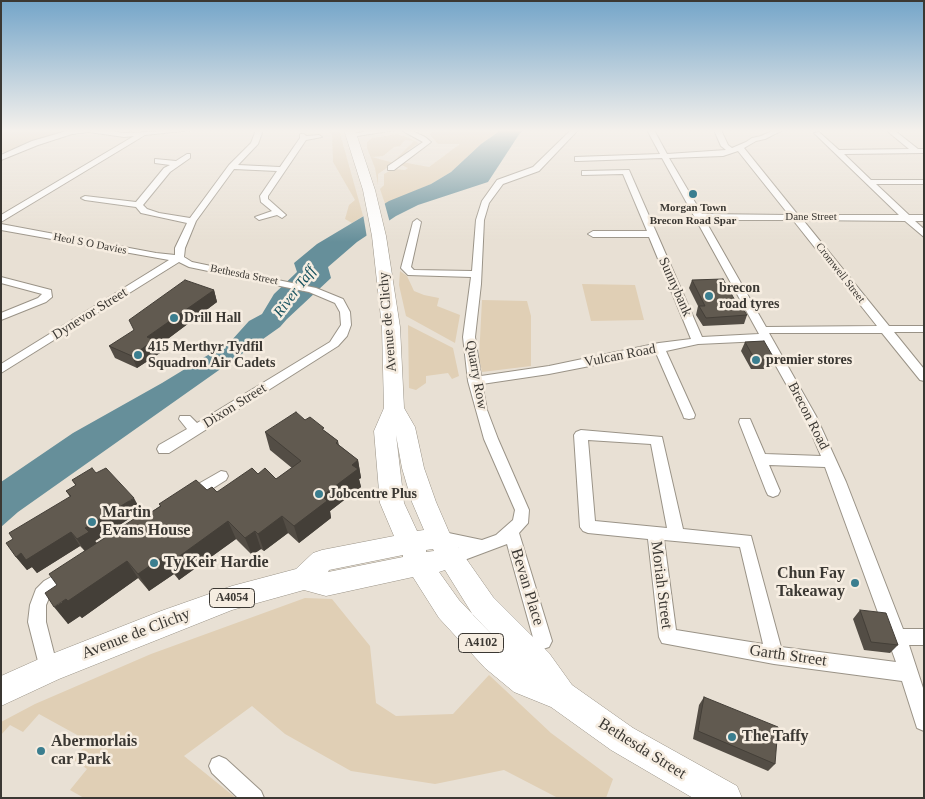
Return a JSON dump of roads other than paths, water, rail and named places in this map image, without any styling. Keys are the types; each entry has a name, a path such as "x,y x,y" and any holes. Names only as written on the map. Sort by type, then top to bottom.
{"main road":[{"name":"Avenue de Clichy","path":"1,691 49,669 215,604 304,578 326,584 414,554 392,503 385,431 394,408 391,327 379,236 361,167"},
{"name":"Avenue de Clichy","path":"394,408 405,427 413,468 445,547"},
{"path":"414,554 445,547"},
{"name":"Bethesda Street","path":"445,547 483,606 539,663 561,696"},
{"name":"Bethesda Street","path":"414,554 449,609 495,658 524,682 561,696 622,739 725,798"}],"street":[{"path":"1,219 88,167"},
{"path":"139,205 171,167"},
{"path":"179,258 180,248 192,221 232,167"},
{"path":"239,167 282,169"},
{"name":"Quarry Row","path":"511,533 520,523 520,504 491,439 481,410 474,381 469,338 480,220 484,203 500,182 538,167"},
{"name":"Brecon Road","path":"671,167 810,416 830,462 897,637 924,721"},
{"name":"Cromwell Street","path":"752,167 796,217 924,377"},
{"path":"852,167 924,234"},
{"path":"260,217 280,213 264,200 264,196 282,169"},
{"name":"Sunnybank","path":"585,173 626,172 698,340"},
{"path":"868,182 924,182"},
{"path":"93,193 82,200 139,205 144,211 192,221"},
{"name":"Dane Street","path":"699,217 924,218"},
{"path":"417,222 406,268 411,273 476,274"},
{"name":"Heol S O Davies","path":"1,226 156,256 179,258"},
{"path":"593,234 652,234"},
{"name":"Bethesda Street","path":"179,258 189,264 319,292 339,301"},
{"name":"Dynevor Street","path":"1,369 179,258"},
{"path":"1,280 47,292 47,297 42,300 1,317"},
{"name":"Dixon Street","path":"164,449 334,344 341,336 346,325 345,312 339,301"},
{"name":"Vulcan Road","path":"474,381 549,370 698,340 764,334 924,328"},
{"path":"659,347 689,415"},
{"name":"Dixon Street","path":"185,419 196,430"},
{"path":"745,422 773,492"},
{"path":"676,534 657,440 581,435 588,527 746,540 774,655"},
{"path":"760,459 830,462"},
{"path":"176,505 221,476"},
{"path":"445,547 483,547 501,540 511,533"},
{"name":"Bevan Place","path":"511,533 543,641"},
{"name":"Moriah Street","path":"655,533 668,637"},
{"path":"445,547 483,547"},
{"path":"49,669 37,622 38,604 42,594 50,586 84,564"},
{"name":"Garth Street","path":"668,637 774,655 909,673"},
{"path":"897,637 924,637"},
{"path":"219,766 254,798"}],"water":[{"name":"River Taff","path":"456,167 498,167 488,182 418,205 396,216 357,242 328,267 331,278 280,327 18,512 1,527 1,482 73,433 162,383 231,341 249,321 262,314 274,294 297,272 294,263 317,244 389,201 431,184"}],"place":[{"name":"Morgan Town Brecon Road Spar","path":"693,194"},
{"name":"brecon road tyres","path":"709,296"},
{"name":"Drill Hall","path":"174,318"},
{"name":"415 Merthyr Tydfil Squadron Air Cadets","path":"138,355"},
{"name":"premier stores","path":"756,360"},
{"name":"Jobcentre Plus","path":"319,494"},
{"name":"Martin Evans House","path":"92,522"},
{"name":"Ty Keir Hardie","path":"154,563"},
{"name":"Chun Fay Takeaway","path":"855,583"},
{"name":"The Taffy","path":"732,737"},
{"name":"Abermorlais car Park","path":"41,751"}]}
